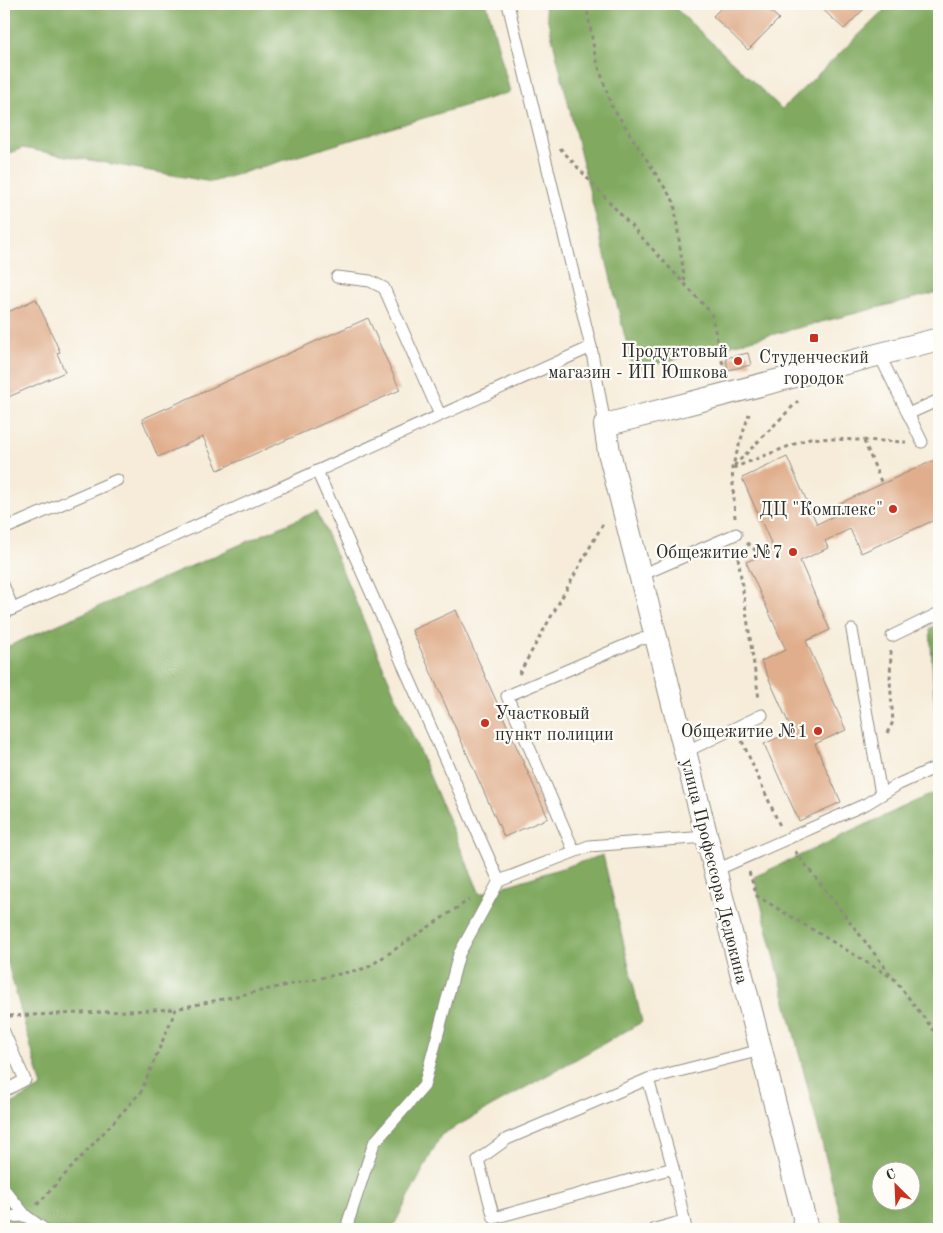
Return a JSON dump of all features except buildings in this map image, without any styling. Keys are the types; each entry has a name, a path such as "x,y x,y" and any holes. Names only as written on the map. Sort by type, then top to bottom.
{"street":[{"path":"605,425 939,339"},
{"name":"улица Профессора Дедюкина","path":"605,425 608,452 654,638 807,1229"}],"lane":[{"path":"508,4 591,347 605,425"},
{"path":"337,277 370,281 384,288 440,415"},
{"path":"4,587 8,611 591,347"},
{"path":"879,354 922,442"},
{"path":"908,414 939,400"},
{"path":"317,471 499,881"},
{"path":"4,529 117,480"},
{"path":"639,576 736,534"},
{"path":"892,636 939,613"},
{"path":"852,630 881,794"},
{"path":"574,851 507,696 640,639 654,638"},
{"path":"685,752 762,715"},
{"path":"714,871 866,804 881,794 939,766"},
{"path":"348,1229 348,1222 374,1143 424,1086 459,954 499,881 589,846 706,837"},
{"path":"4,1032 25,1080 4,1090"},
{"path":"673,1168 494,1218 478,1160 507,1139 648,1079 761,1050"},
{"path":"648,1079 673,1168 685,1225 655,1229"},
{"path":"4,1189 26,1216 44,1229"},
{"path":"4,1217 26,1216"}],"path":[{"path":"586,4 595,55 611,104 674,202 685,285"},
{"path":"559,145 711,313 730,394"},
{"path":"732,468 798,401"},
{"path":"749,414 732,468 737,553 762,715"},
{"path":"732,468 810,438 922,442"},
{"path":"864,440 882,484"},
{"path":"507,696 608,515"},
{"path":"875,756 893,722 890,680 892,636"},
{"path":"736,726 786,839 939,1038"},
{"path":"744,857 757,896 893,979"},
{"path":"4,1016 176,1009 367,968 499,881"},
{"path":"26,1216 141,1092 176,1009"}],"green space":[{"path":"4,4 487,4 510,92 212,182 22,148 4,156"},
{"path":"544,4 671,4 782,109 891,4 939,4 939,292 633,370"},
{"path":"317,511 480,894 603,855 642,1022 441,1135 392,1229 4,1229 4,1108 42,1087 4,950 4,648"},
{"path":"939,624 939,713 935,712 930,628"},
{"path":"931,794 939,807 939,1229 844,1229 754,877"}],"place":[{"name":"Студенческий городок","path":"814,338"},
{"name":"Продуктовый магазин - ИП Юшкова","path":"738,361"},
{"name":"ДЦ \"Комплекс\"","path":"893,509"},
{"name":"Общежитие №7","path":"793,552"},
{"name":"Участковый пункт полиции","path":"485,723"},
{"name":"Общежитие №1","path":"818,731"}]}
